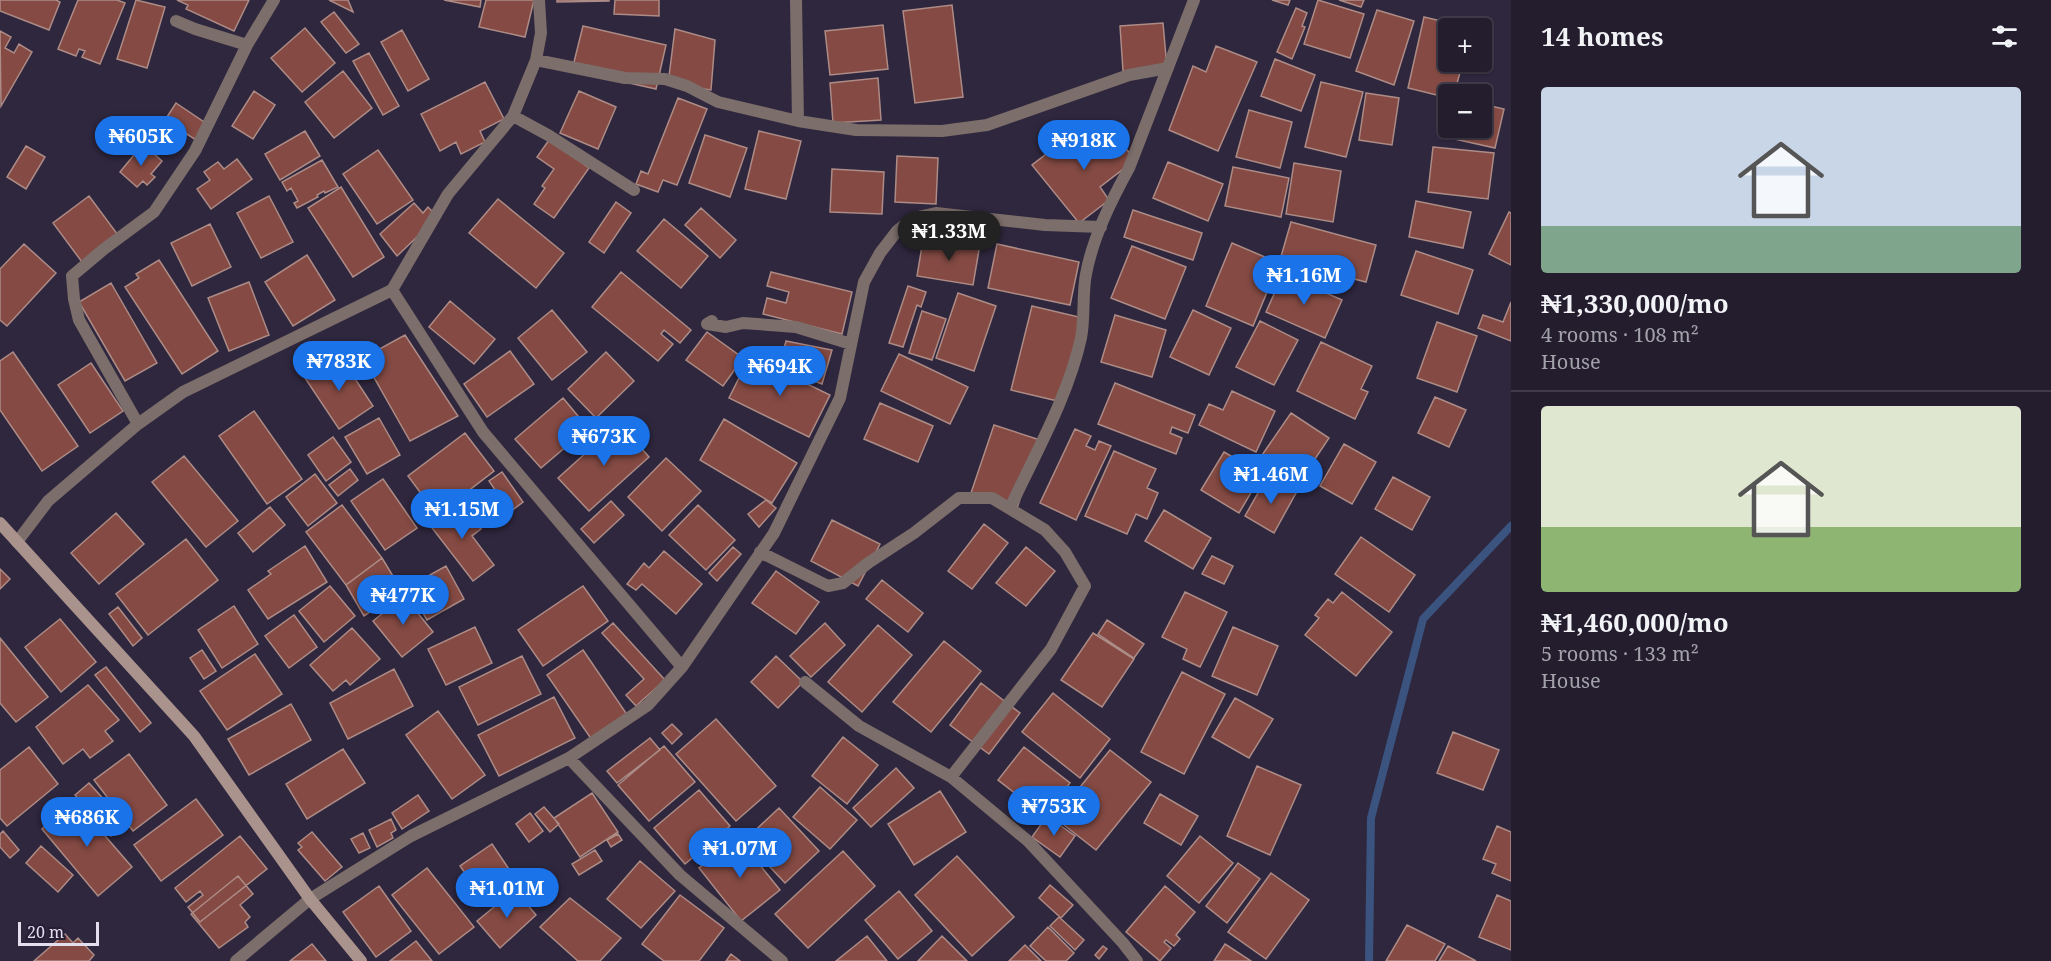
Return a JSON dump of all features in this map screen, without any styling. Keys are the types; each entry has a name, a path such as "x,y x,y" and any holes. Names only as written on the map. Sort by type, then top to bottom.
{"street":[{"path":"138,424 79,320 72,276 154,212 195,151 247,45 274,0"},
{"path":"17,542 48,501 138,424 183,392 392,290 448,194 513,116 536,60 542,33 539,0"},
{"path":"796,0 798,121"},
{"path":"1010,508 1062,397 1081,338 1086,274 1101,227 1114,194 1129,168 1194,0"},
{"path":"176,21 247,45"},
{"path":"536,60 626,78 665,79 687,86 718,102 798,121 856,130 942,131 987,125 1129,75 1168,68"},
{"path":"513,116 548,135 634,190"},
{"path":"236,961 310,899 411,836 570,758 648,705 682,667 774,533 840,398 864,282 880,253 897,231 913,218 936,213 1045,225 1101,227"},
{"path":"392,290 483,432 682,667"},
{"path":"712,321 707,324 726,327 743,323 796,327 851,344"},
{"path":"760,552 815,581 828,586 836,585 843,583 959,498 992,498 1045,530 1065,552 1085,586 1051,649 951,777"},
{"path":"0,523 194,736 310,899 361,961"},
{"path":"805,682 859,726 951,777 1028,841 1137,961"},
{"path":"570,758 680,875 782,961"}],"building":[{"path":"0,0 56,0 60,2 49,30 0,11"},
{"path":"78,0 117,0 125,3 100,64 82,57 85,51 79,49 76,56 58,49"},
{"path":"136,0 165,7 147,68 117,59"},
{"path":"177,0 249,0 234,31 186,9 188,5"},
{"path":"329,0 348,0 353,12"},
{"path":"444,0 481,0 480,7"},
{"path":"486,0 534,0 525,37 479,27"},
{"path":"557,0 609,0 609,1 557,2"},
{"path":"615,0 659,0 659,16 614,14"},
{"path":"1272,0 1290,0 1288,5"},
{"path":"1318,0 1364,14 1350,58 1304,44"},
{"path":"1339,0 1364,0 1361,7"},
{"path":"952,5 963,97 915,103 903,11"},
{"path":"1296,8 1307,13 1302,26 1305,27 1292,59 1277,52"},
{"path":"1377,10 1414,21 1394,85 1356,71"},
{"path":"334,12 359,44 346,53 321,22"},
{"path":"1424,17 1438,20 1438,72 1460,72 1457,84 1438,84 1438,95 1408,88"},
{"path":"1163,23 1167,68 1123,71 1120,26"},
{"path":"883,25 888,69 830,75 825,31"},
{"path":"583,26 666,45 656,89 572,70"},
{"path":"305,28 335,63 302,92 271,58"},
{"path":"675,29 715,40 711,90 668,84"},
{"path":"402,30 429,79 408,91 381,42"},
{"path":"0,31 11,37 5,48 14,53 19,44 32,52 1,106"},
{"path":"1216,46 1257,62 1218,151 1169,130 1193,66 1206,72"},
{"path":"369,53 399,106 383,115 353,61"},
{"path":"1275,59 1315,75 1301,111 1261,96"},
{"path":"343,71 372,108 334,138 305,102"},
{"path":"878,78 881,120 833,123 830,83"},
{"path":"485,82 504,119 480,131 485,142 461,154 456,142 440,151 421,114"},
{"path":"1321,82 1363,92 1346,157 1305,147"},
{"path":"254,91 275,105 253,139 232,126"},
{"path":"579,91 616,107 598,149 560,133"},
{"path":"1366,93 1399,98 1392,145 1359,140"},
{"path":"678,98 707,109 677,185 663,180 658,192 636,184 641,171 648,174"},
{"path":"176,103 207,124 196,140 165,120"},
{"path":"1492,106 1504,109 1495,148 1450,138 1492,138"},
{"path":"1249,110 1292,122 1280,168 1236,157"},
{"path":"1105,122 1135,160 1100,187 1109,200 1079,223 1032,165 1062,142 1069,151"},
{"path":"305,131 320,156 280,180 265,154"},
{"path":"759,131 801,141 786,199 745,189"},
{"path":"705,135 747,148 730,197 689,183"},
{"path":"549,140 589,168 554,218 534,204 545,188 542,186 554,169 537,157"},
{"path":"143,144 162,161 151,174 155,177 147,185 143,181 137,187 120,172"},
{"path":"26,146 45,157 26,189 7,177"},
{"path":"1433,147 1494,153 1488,199 1428,192"},
{"path":"378,150 413,200 377,224 343,174"},
{"path":"897,156 938,158 936,204 895,202"},
{"path":"237,159 252,179 211,209 197,189 210,180 204,172 218,162 224,169"},
{"path":"322,160 338,187 325,193 324,191 317,195 318,197 297,208 294,203 298,201 291,188 287,191 282,182"},
{"path":"1168,162 1223,184 1208,221 1153,198"},
{"path":"1294,163 1341,171 1333,222 1286,214"},
{"path":"1233,167 1289,178 1281,217 1225,206"},
{"path":"832,169 884,172 882,214 830,212"},
{"path":"341,187 384,257 353,277 308,208"},
{"path":"89,196 118,235 82,262 53,223"},
{"path":"269,196 293,242 261,258 237,213"},
{"path":"498,199 564,253 536,288 469,233"},
{"path":"1416,201 1471,212 1463,248 1409,237"},
{"path":"616,202 631,213 604,253 589,242"},
{"path":"414,203 423,213 428,207 438,217 397,256 380,234"},
{"path":"701,208 736,240 720,258 685,225"},
{"path":"1133,210 1202,233 1193,260 1124,237"},
{"path":"1509,212 1511,213 1511,265 1489,254"},
{"path":"664,219 708,256 681,288 637,251"},
{"path":"1291,222 1376,245 1366,282 1280,260"},
{"path":"210,224 231,267 192,286 171,243"},
{"path":"923,240 962,247 964,241 980,244 973,285 917,276"},
{"path":"1232,243 1279,263 1253,326 1206,306"},
{"path":"24,244 56,273 7,326 0,320 0,269"},
{"path":"997,244 1079,262 1070,305 988,288"},
{"path":"1132,246 1186,267 1165,319 1111,298"},
{"path":"1416,251 1473,270 1458,314 1401,295"},
{"path":"307,255 335,300 293,326 265,282"},
{"path":"159,260 218,351 182,374 125,287 139,278 136,274"},
{"path":"621,272 691,330 680,343 664,330 661,334 673,344 658,361 592,307"},
{"path":"771,272 852,292 842,334 763,314 767,298 786,303 789,292 767,286"},
{"path":"1283,274 1342,300 1325,338 1266,312"},
{"path":"249,282 269,335 229,351 208,298"},
{"path":"111,283 157,363 125,381 79,302"},
{"path":"908,286 926,292 921,307 917,305 903,347 889,343"},
{"path":"958,293 996,306 974,371 936,358"},
{"path":"450,301 495,339 474,364 429,327"},
{"path":"1511,302 1511,341 1478,328 1483,315 1503,322"},
{"path":"1032,306 1083,318 1062,402 1011,390"},
{"path":"552,310 587,352 552,380 518,338"},
{"path":"1193,310 1231,328 1209,375 1170,357"},
{"path":"922,311 946,319 932,360 909,353"},
{"path":"1115,315 1166,330 1152,377 1101,362"},
{"path":"1260,321 1298,340 1274,385 1236,367"},
{"path":"1437,322 1477,336 1457,392 1417,378"},
{"path":"707,332 743,358 723,386 686,360"},
{"path":"405,335 458,416 410,441 363,358"},
{"path":"786,341 832,350 822,384 779,367"},
{"path":"1321,342 1372,366 1361,389 1368,392 1355,419 1297,391"},
{"path":"510,351 534,384 487,417 464,384"},
{"path":"13,352 78,446 42,471 0,410 0,361"},
{"path":"606,352 634,381 596,418 568,389"},
{"path":"899,354 968,387 950,424 881,391"},
{"path":"340,356 373,406 339,429 305,378"},
{"path":"750,356 830,395 809,437 729,398"},
{"path":"91,363 123,411 90,433 58,385"},
{"path":"1115,383 1195,415 1188,433 1172,427 1170,433 1182,438 1176,454 1098,424"},
{"path":"1232,391 1275,411 1256,452 1199,425 1209,404 1223,410"},
{"path":"1435,397 1466,410 1449,447 1418,433"},
{"path":"563,398 588,428 541,468 515,439"},
{"path":"880,403 933,426 918,462 864,439"},
{"path":"254,411 302,479 267,504 219,436"},
{"path":"1291,413 1329,438 1299,483 1260,458"},
{"path":"379,418 400,455 367,474 345,437"},
{"path":"724,419 797,463 772,503 700,460"},
{"path":"619,423 649,457 589,511 558,478"},
{"path":"994,425 1040,440 1017,508 971,493"},
{"path":"1075,429 1091,436 1086,446 1095,450 1099,441 1111,446 1076,520 1040,503"},
{"path":"465,433 494,471 437,515 408,476"},
{"path":"333,437 351,462 326,481 308,455"},
{"path":"1344,444 1376,462 1352,504 1320,486"},
{"path":"1114,451 1156,469 1147,488 1158,493 1147,519 1136,514 1127,534 1085,516"},
{"path":"1224,452 1262,474 1239,513 1201,490"},
{"path":"184,456 238,521 206,547 152,482"},
{"path":"666,458 701,491 662,531 628,497"},
{"path":"350,469 358,480 338,496 329,485"},
{"path":"502,472 523,502 510,512 489,481"},
{"path":"315,474 337,503 308,526 286,497"},
{"path":"1267,477 1296,493 1274,533 1245,516"},
{"path":"1393,477 1430,497 1412,530 1375,509"},
{"path":"383,479 417,528 385,550 351,501"},
{"path":"766,500 776,508 759,527 748,514"},
{"path":"611,501 624,515 594,543 581,529"},
{"path":"459,502 481,529 472,536 494,565 473,581 429,524"},
{"path":"342,505 382,558 346,585 306,532"},
{"path":"698,505 735,540 706,570 669,535"},
{"path":"270,507 285,525 253,552 238,533"},
{"path":"1164,510 1211,538 1193,569 1145,541"},
{"path":"116,513 144,544 99,584 71,553"},
{"path":"832,520 880,544 858,586 811,561"},
{"path":"984,524 1008,543 972,589 948,571"},
{"path":"1361,537 1415,575 1389,612 1335,574"},
{"path":"186,539 218,580 148,635 116,594"},
{"path":"305,546 327,582 268,619 248,590 271,574 268,571"},
{"path":"733,547 741,554 717,581 709,573"},
{"path":"1026,547 1055,571 1026,606 996,583"},
{"path":"664,551 702,584 676,614 642,584 636,590 627,584 644,563 649,568"},
{"path":"1212,556 1233,566 1224,584 1202,574"},
{"path":"382,558 402,591 364,616 346,585"},
{"path":"446,566 464,599 427,620 408,587"},
{"path":"0,569 10,579 0,589"},
{"path":"776,571 819,602 796,634 752,603"},
{"path":"882,580 923,613 908,632 866,599"},
{"path":"330,586 355,616 324,642 299,611"},
{"path":"583,586 608,621 543,666 518,630"},
{"path":"1185,592 1227,612 1200,667 1183,659 1187,649 1162,637"},
{"path":"1342,592 1392,632 1356,676 1305,635 1319,618 1315,615 1328,599 1333,603"},
{"path":"404,596 433,632 402,657 373,621"},
{"path":"234,606 258,644 222,668 198,630"},
{"path":"118,607 142,638 133,646 109,614"},
{"path":"294,615 317,647 289,668 265,636"},
{"path":"60,619 96,662 61,692 25,647"},
{"path":"1107,620 1144,644 1134,658 1098,634"},
{"path":"613,623 665,680 636,706 626,695 644,679 602,633"},
{"path":"825,623 845,645 811,677 790,656"},
{"path":"878,625 912,655 862,712 828,682"},
{"path":"475,627 492,663 446,685 428,649"},
{"path":"1233,627 1278,646 1257,695 1212,676"},
{"path":"352,628 380,659 350,685 346,680 333,691 310,665"},
{"path":"1093,633 1134,659 1102,707 1061,680"},
{"path":"0,638 48,697 16,722 0,703"},
{"path":"944,641 981,671 931,732 893,702"},
{"path":"202,650 216,671 204,679 190,658"},
{"path":"583,650 628,716 592,740 547,675"},
{"path":"255,654 282,694 227,730 200,691"},
{"path":"522,656 541,694 478,725 459,687"},
{"path":"776,656 803,682 778,708 751,682"},
{"path":"106,667 151,723 140,732 95,675"},
{"path":"394,669 413,706 348,739 330,703"},
{"path":"1182,672 1225,694 1184,774 1141,752"},
{"path":"981,683 1020,713 989,754 950,725"},
{"path":"88,685 119,720 105,731 113,741 90,758 83,749 63,764 36,727"},
{"path":"1053,693 1110,739 1080,778 1022,732"},
{"path":"554,697 575,738 499,776 478,735"},
{"path":"1235,698 1273,719 1249,758 1212,737"},
{"path":"291,704 311,740 249,775 228,739"},
{"path":"438,711 485,775 452,799 406,735"},
{"path":"716,719 776,786 736,821 676,754"},
{"path":"672,724 682,734 672,744 662,733"},
{"path":"1453,732 1499,750 1483,790 1437,773"},
{"path":"843,737 878,765 847,804 812,776"},
{"path":"650,738 660,750 617,783 607,771"},
{"path":"664,746 695,782 649,821 618,785"},
{"path":"29,747 58,784 7,826 0,818 0,770"},
{"path":"1024,747 1070,783 1044,816 998,780"},
{"path":"343,749 365,783 307,819 286,784"},
{"path":"1110,750 1151,782 1096,850 1055,818"},
{"path":"129,754 167,805 133,831 94,780"},
{"path":"1257,766 1301,785 1270,855 1227,836"},
{"path":"896,768 914,788 871,827 853,808"},
{"path":"89,783 126,824 111,836 75,795"},
{"path":"820,787 857,820 830,849 793,817"},
{"path":"699,790 730,826 685,864 654,828"},
{"path":"940,791 966,832 914,865 888,824"},
{"path":"592,793 618,832 580,857 554,818"},
{"path":"1160,794 1198,816 1181,845 1144,823"},
{"path":"418,795 429,811 402,829 392,813"},
{"path":"73,799 132,867 98,896 42,829"},
{"path":"196,799 223,835 161,881 134,845"},
{"path":"544,807 559,824 550,832 535,814"},
{"path":"779,808 819,851 785,883 745,840"},
{"path":"530,813 543,831 529,842 516,824"},
{"path":"1047,816 1075,836 1060,857 1032,837"},
{"path":"391,819 396,830 391,833 393,838 377,847 369,830"},
{"path":"1497,826 1511,832 1511,881 1492,873 1496,864 1483,859"},
{"path":"3,831 19,850 10,858 0,847 0,834"},
{"path":"312,832 342,867 325,881 298,850 302,847 298,843"},
{"path":"363,833 370,848 359,853 351,839"},
{"path":"618,834 622,840 611,847 607,840"},
{"path":"240,836 267,869 200,922 188,907 203,895 200,891 186,902 175,888"},
{"path":"1200,836 1233,863 1199,903 1167,876"},
{"path":"738,838 780,890 741,921 699,868"},
{"path":"492,844 513,875 482,897 460,866"},
{"path":"41,846 73,875 58,892 26,863"},
{"path":"595,850 602,861 579,875 572,864"},
{"path":"843,851 875,886 808,948 775,914"},
{"path":"957,856 1014,917 972,956 915,895"},
{"path":"640,861 675,891 641,928 607,899"},
{"path":"1238,863 1260,879 1227,923 1206,906"},
{"path":"427,868 474,927 439,954 392,895"},
{"path":"1271,873 1309,900 1266,959 1228,932"},
{"path":"238,876 253,894 240,905 250,917 245,922 248,927 219,948 191,914"},
{"path":"1050,885 1073,905 1061,918 1039,898"},
{"path":"379,886 411,931 376,957 343,912"},
{"path":"1165,886 1195,912 1176,935 1180,939 1174,946 1166,940 1164,942 1171,948 1160,961 1126,932"},
{"path":"515,890 536,915 500,948 477,921"},
{"path":"899,891 932,931 898,959 865,920"},
{"path":"680,895 724,928 699,961 664,961 642,944"},
{"path":"1497,895 1511,901 1511,950 1479,937"},
{"path":"570,898 621,938 600,961 578,961 540,927"},
{"path":"1059,917 1084,940 1075,950 1050,926"},
{"path":"1407,925 1445,944 1435,961 1386,961"},
{"path":"1048,927 1074,953 1066,961 1046,961 1030,946"},
{"path":"65,934 73,943 78,938 94,955 89,961 34,961"},
{"path":"867,936 887,961 836,961"},
{"path":"942,936 967,961 918,961"},
{"path":"416,941 432,961 390,961"},
{"path":"312,944 326,961 290,961"},
{"path":"1225,944 1251,961 1214,961"},
{"path":"1025,945 1041,961 1009,961"},
{"path":"1103,946 1107,949 1099,959 1095,955"},
{"path":"1448,946 1476,961 1439,961"},
{"path":"731,954 740,961 726,961"}],"waterway":[{"path":"1369,961 1371,818 1423,619 1511,526"}]}
